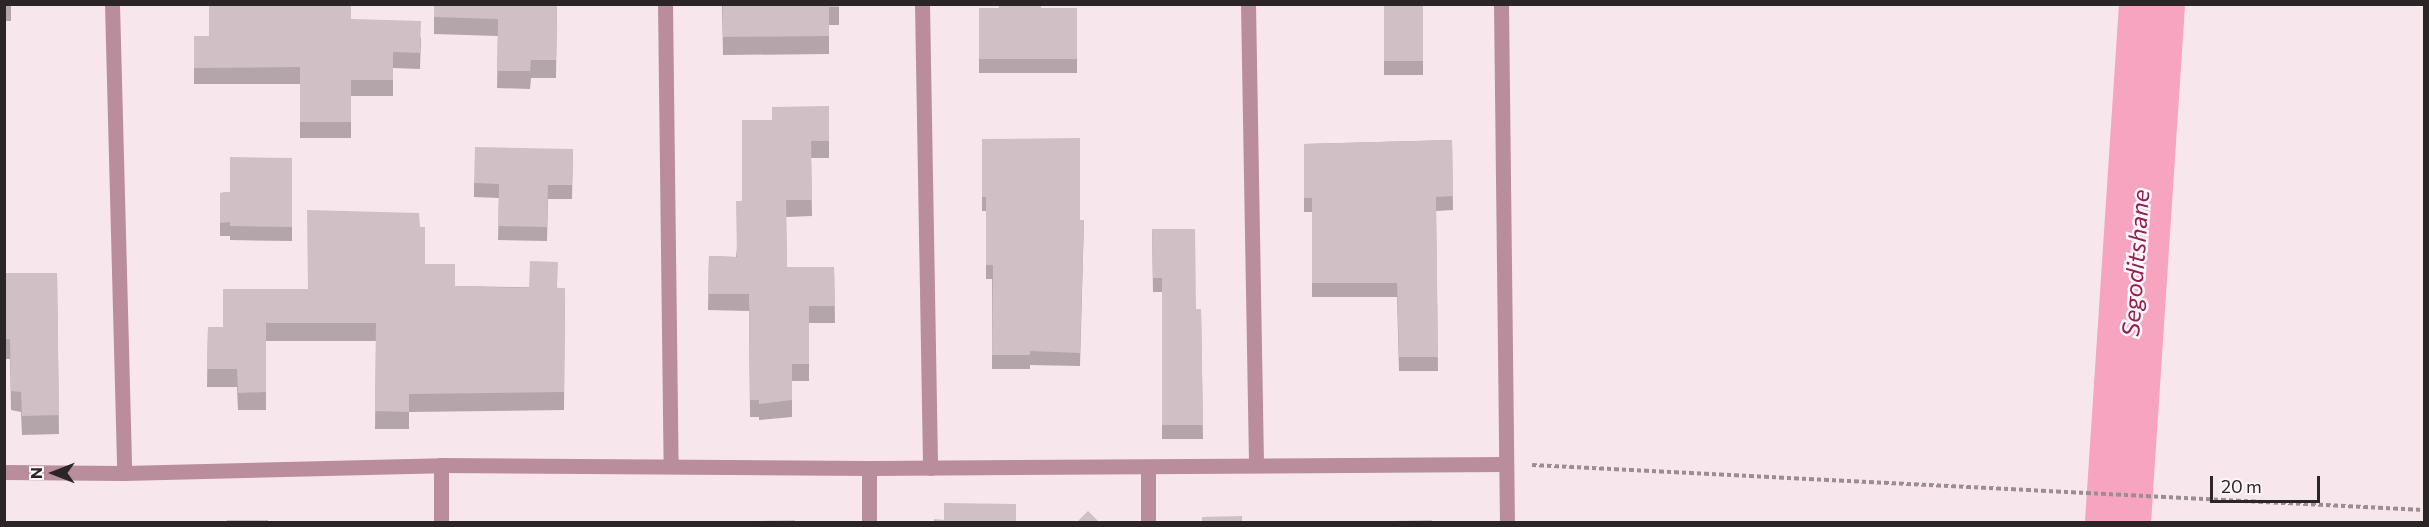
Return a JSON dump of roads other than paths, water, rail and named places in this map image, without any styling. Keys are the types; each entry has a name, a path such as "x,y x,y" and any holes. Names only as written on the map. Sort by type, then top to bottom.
{"street":[{"path":"112,4 123,473"},
{"path":"665,4 670,465"},
{"path":"922,4 930,468"},
{"path":"1248,4 1256,464"},
{"path":"1501,4 1507,522"},
{"path":"4,472 123,473 441,465 930,468 1506,464"},
{"path":"441,465 441,522"},
{"path":"1148,466 1148,522"},
{"path":"869,468 869,522"}],"waterway":[{"name":"Segoditshane","path":"2118,522 2152,4"}]}
